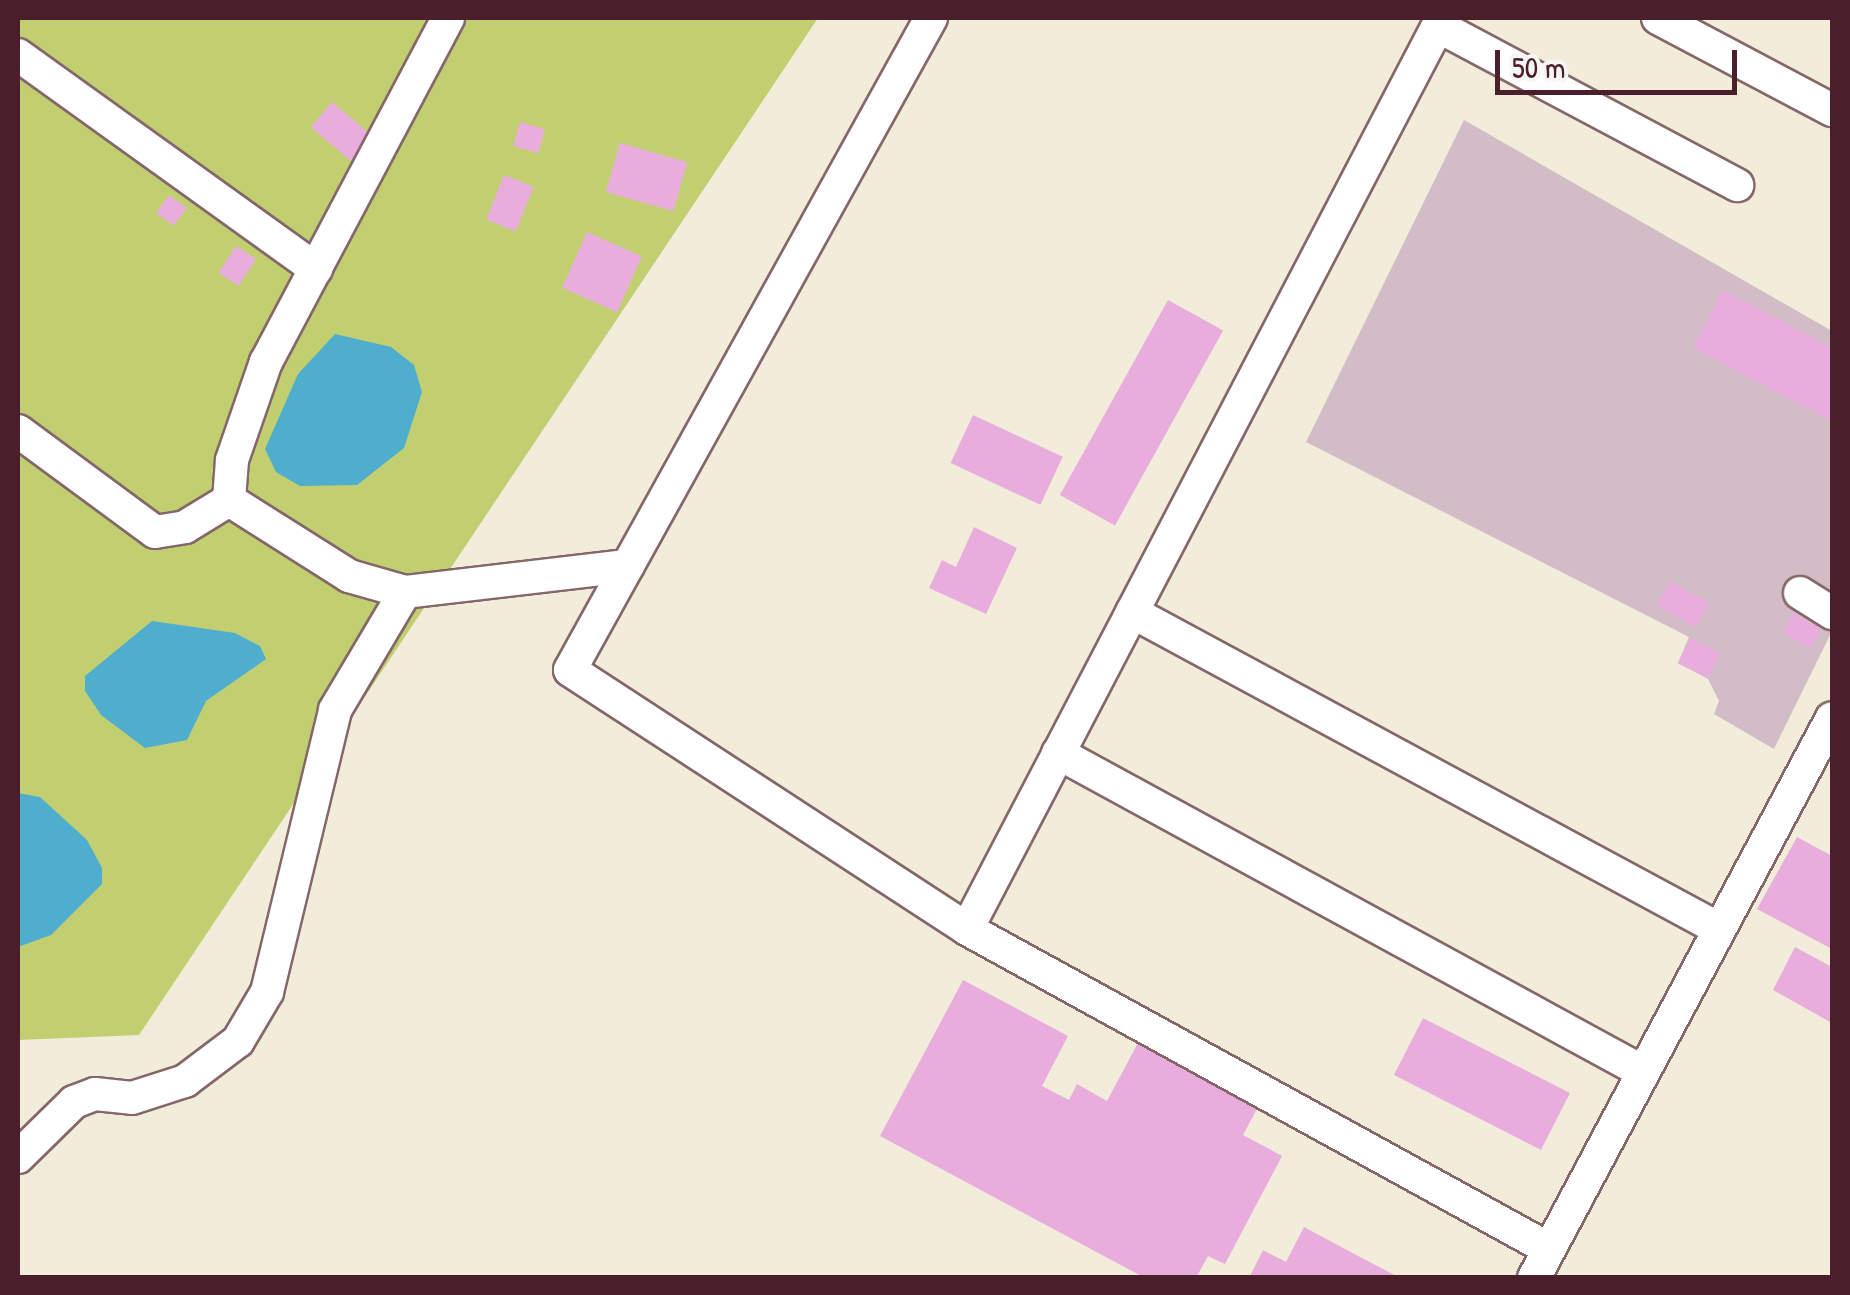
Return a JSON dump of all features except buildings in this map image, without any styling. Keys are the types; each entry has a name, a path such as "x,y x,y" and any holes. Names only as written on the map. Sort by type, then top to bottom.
{"street":[{"path":"230,500 232,460 266,362 448,18"},
{"path":"931,18 570,670 967,929 1542,1263 1832,718"},
{"path":"1658,18 1832,110"},
{"path":"967,929 1440,22 1737,184"},
{"path":"18,55 316,270"},
{"path":"18,432 155,532 185,527 230,500"},
{"path":"230,500 349,576 404,592 627,566"},
{"path":"18,1157 74,1102 95,1094 132,1098 185,1081 238,1041 267,992 336,710 404,592"},
{"path":"1800,593 1832,612"},
{"path":"1132,612 1720,930"},
{"path":"1058,754 1644,1072"}],"shaded area":[{"path":"1464,120 1832,331 1832,631 1774,749 1714,714 1719,701 1708,679 1678,663 1689,637 1306,442"}],"green space":[{"path":"18,18 818,18 139,1035 18,1040"}],"water":[{"path":"335,334 391,347 414,365 422,392 404,448 357,485 300,486 276,472 265,449 298,374"},
{"path":"152,621 235,633 260,646 266,659 206,701 187,740 145,748 101,715 85,691 85,676"},
{"path":"18,793 40,797 87,840 102,868 102,884 51,935 18,947"}]}
